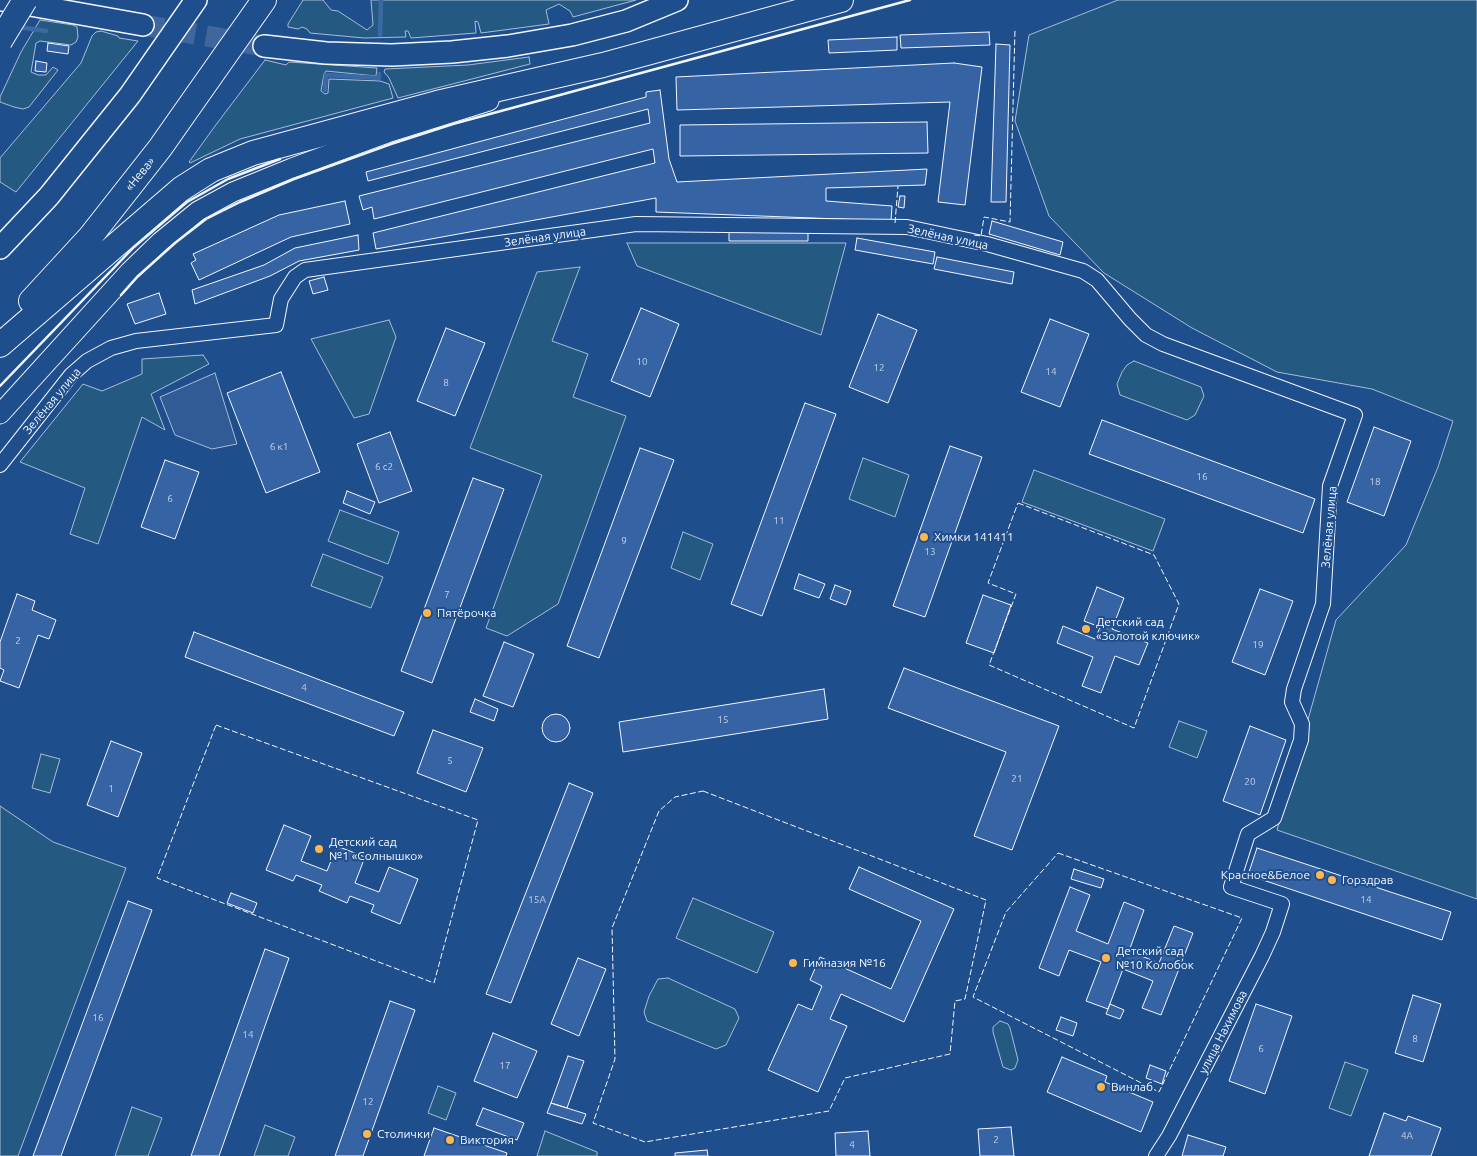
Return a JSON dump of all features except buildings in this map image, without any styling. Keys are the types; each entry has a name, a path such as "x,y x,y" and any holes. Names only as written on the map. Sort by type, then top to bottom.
{"highway":[{"path":"0,41 24,0"},
{"name":"«Нева»","path":"0,336 90,236 160,148 264,0"},
{"path":"0,345 181,189 211,170 253,153 437,103 603,65 841,0"}],"main road":[{"path":"2,0 143,25"},
{"path":"0,248 49,196 124,103 196,0"},
{"path":"264,46 326,53 392,55 452,52 508,46 572,35 626,21 677,0"}],"street":[{"path":"0,414 130,271 160,242 198,210 233,192 361,143 603,65"},
{"name":"Зелёная улица","path":"0,464 72,375 87,361 111,348 136,341 276,325 281,298 295,278 305,270 636,224 907,227 987,244 1083,271 1098,280 1130,320 1146,335 1163,344 1355,415 1330,486 1323,604 1294,689 1292,702 1302,724 1301,740 1274,818 1248,834 1232,887 1282,904"},
{"name":"улица Нахимова","path":"1156,1156 1169,1136 1262,956 1273,932 1282,904"}],"shaded area":[{"path":"303,0 323,0 331,10 338,11 367,30 373,25 371,0 636,0 573,17 570,11 559,4 546,10 549,24 481,33 478,22 475,21 476,33 411,38 408,31 405,31 406,37 364,38 310,33 302,27 298,29 288,27"},
{"path":"1118,0 1477,0 1477,899 1277,830 1336,620 1406,545 1438,467 1453,421 1372,389 1277,372 1192,328 1104,273 1049,216 1015,121 1029,35"},
{"path":"40,20 77,27 78,37 76,42 71,45 40,41 36,43 31,72 38,75 46,75 53,67 58,70 29,107 23,109 0,102 0,97 21,52"},
{"path":"101,31 118,36 119,38 138,41 16,192 0,182 0,158 81,63 92,36 96,32"},
{"path":"529,57 530,64 398,98 389,78 384,72 385,69 468,65"},
{"path":"265,60 286,65 289,62 377,68 376,76 326,71 321,91 325,94 328,93 329,79 380,81 389,84 393,98 240,139 190,163 215,126"},
{"path":"627,243 846,243 821,335 637,266"},
{"path":"580,267 552,341 588,354 573,397 626,416 558,604 507,636 486,628 542,475 470,448 537,272"},
{"path":"389,320 396,337 369,414 354,418 311,339"},
{"path":"203,355 209,364 151,394 165,430 142,417 98,544 70,534 85,488 20,462 83,384 102,391 142,374 142,359"},
{"path":"1134,361 1201,387 1204,396 1195,415 1187,420 1120,395 1117,384 1127,365"},
{"path":"215,373 237,444 212,449 175,435 160,397"},
{"path":"863,458 909,475 895,517 849,499"},
{"path":"1034,470 1165,519 1153,551 1022,502"},
{"path":"340,510 399,532 388,564 328,541"},
{"path":"683,532 713,544 700,580 671,568"},
{"path":"323,554 383,577 371,608 311,586"},
{"path":"1179,721 1207,731 1197,758 1169,747"},
{"path":"41,754 60,759 50,793 32,788"},
{"path":"0,806 53,842 126,868 18,1156 0,1156"},
{"path":"693,898 774,932 757,973 676,938"},
{"path":"668,978 735,1009 739,1018 726,1045 716,1049 647,1021 644,1012 649,996 658,979"},
{"path":"1000,1021 1008,1024 1010,1028 1018,1060 1015,1068 1011,1070 1003,1067 993,1032 993,1027"},
{"path":"1345,1062 1368,1070 1351,1116 1329,1108"},
{"path":"438,1086 456,1093 446,1120 428,1113"},
{"path":"132,1107 162,1118 148,1156 115,1156"},
{"path":"265,1125 295,1137 288,1156 254,1156"},
{"path":"545,1131 597,1152 597,1156 537,1156"}],"waterway":[{"path":"380,35 381,0"},
{"path":"18,27 46,31"},
{"path":"325,90 326,75 379,78 379,74"}],"tunnel":[{"path":"143,25 264,46"}],"fence":[{"path":"974,235 981,236 984,217 1010,222 1015,29"},
{"path":"895,223 898,186"},
{"path":"1018,503 1154,555 1179,604 1134,728 989,665 1016,594 988,583 1018,503"},
{"path":"216,725 478,820 434,983 157,878 216,725"},
{"path":"703,791 986,900 965,999 955,1001 950,1054 845,1078 829,1111 645,1142 593,1123 615,1059 612,928 659,811 675,797 703,791"},
{"path":"1058,853 1242,918 1159,1092 973,997 1006,912 1058,853"}],"wall":[{"path":"121,295 137,277 175,243 206,219 294,179 453,124 910,0"},
{"path":"0,386 134,247 187,202 228,179 280,159"}],"place":[{"name":"Химки 141411","path":"924,537"},
{"name":"Пятёрочка","path":"427,613"},
{"name":"Детский сад «Золотой ключик»","path":"1086,629"},
{"name":"Детский сад №1 «Солнышко»","path":"319,849"},
{"name":"Красное&Белое","path":"1320,875"},
{"name":"Горздрав","path":"1332,880"},
{"name":"Детский сад №10 Колобок","path":"1106,958"},
{"name":"Гимназия №16","path":"793,963"},
{"name":"Винлаб","path":"1101,1087"},
{"name":"Столички","path":"367,1134"},
{"name":"Виктория","path":"450,1140"}]}
